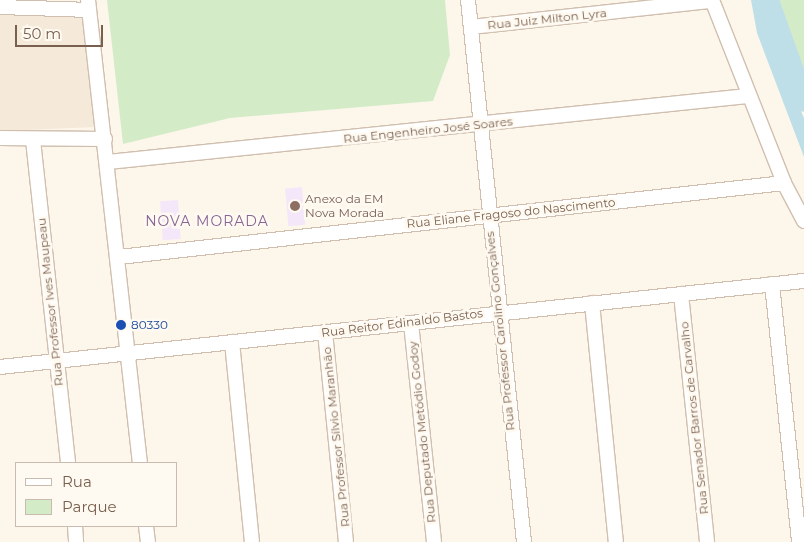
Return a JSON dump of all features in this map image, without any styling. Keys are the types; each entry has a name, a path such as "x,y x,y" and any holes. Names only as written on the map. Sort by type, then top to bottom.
{"street":[{"name":"Rua Professor Carolino Gonçalves","path":"468,0 482,126 497,312 524,542"},
{"name":"Rua Juiz Milton Lyra","path":"471,27 712,0"},
{"path":"712,0 748,96 784,183 804,221"},
{"path":"0,7 89,5 119,257 140,462"},
{"name":"Rua Engenheiro José Soares","path":"108,162 482,126 748,96"},
{"path":"0,138 33,140 105,139"},
{"name":"Rua Professor Ives Maupeau","path":"33,140 68,462"},
{"name":"Rua Eliane Fragoso do Nascimento","path":"119,257 784,183"},
{"name":"Rua Reitor Edinaldo Bastos","path":"0,366 804,281"},
{"path":"772,284 799,542"},
{"name":"Rua Senador Barros de Carvalho","path":"681,294 707,542"},
{"path":"592,303 616,542"},
{"name":"Rua Deputado Metódio Godoy","path":"411,323 434,542"},
{"name":"Rua Professor Sílvio Maranhão","path":"325,332 346,542"},
{"path":"232,342 252,542"},
{"path":"75,527 76,542"},
{"path":"146,527 148,542"}],"shaded area":[{"path":"772,0 804,0 804,92 797,77"},
{"path":"0,10 85,13 97,127 0,131"},
{"name":"Anexo da EM Nova Morada","path":"302,187 305,225 288,226 285,188"},
{"path":"178,200 181,239 163,240 160,201"}],"green space":[{"path":"107,0 445,0 450,55 433,101 230,118 123,144"},
{"path":"778,0 804,0 804,79 790,39"}],"water":[{"path":"751,0 769,0 785,37 791,88 804,118 804,157 757,33"}],"waterway":[{"path":"768,0 804,101"}],"place":[{"name":"Anexo da EM Nova Morada","path":"295,206"},
{"name":"80330","path":"121,325"}],"district":[{"name":"NOVA MORADA","path":"207,221"}]}
